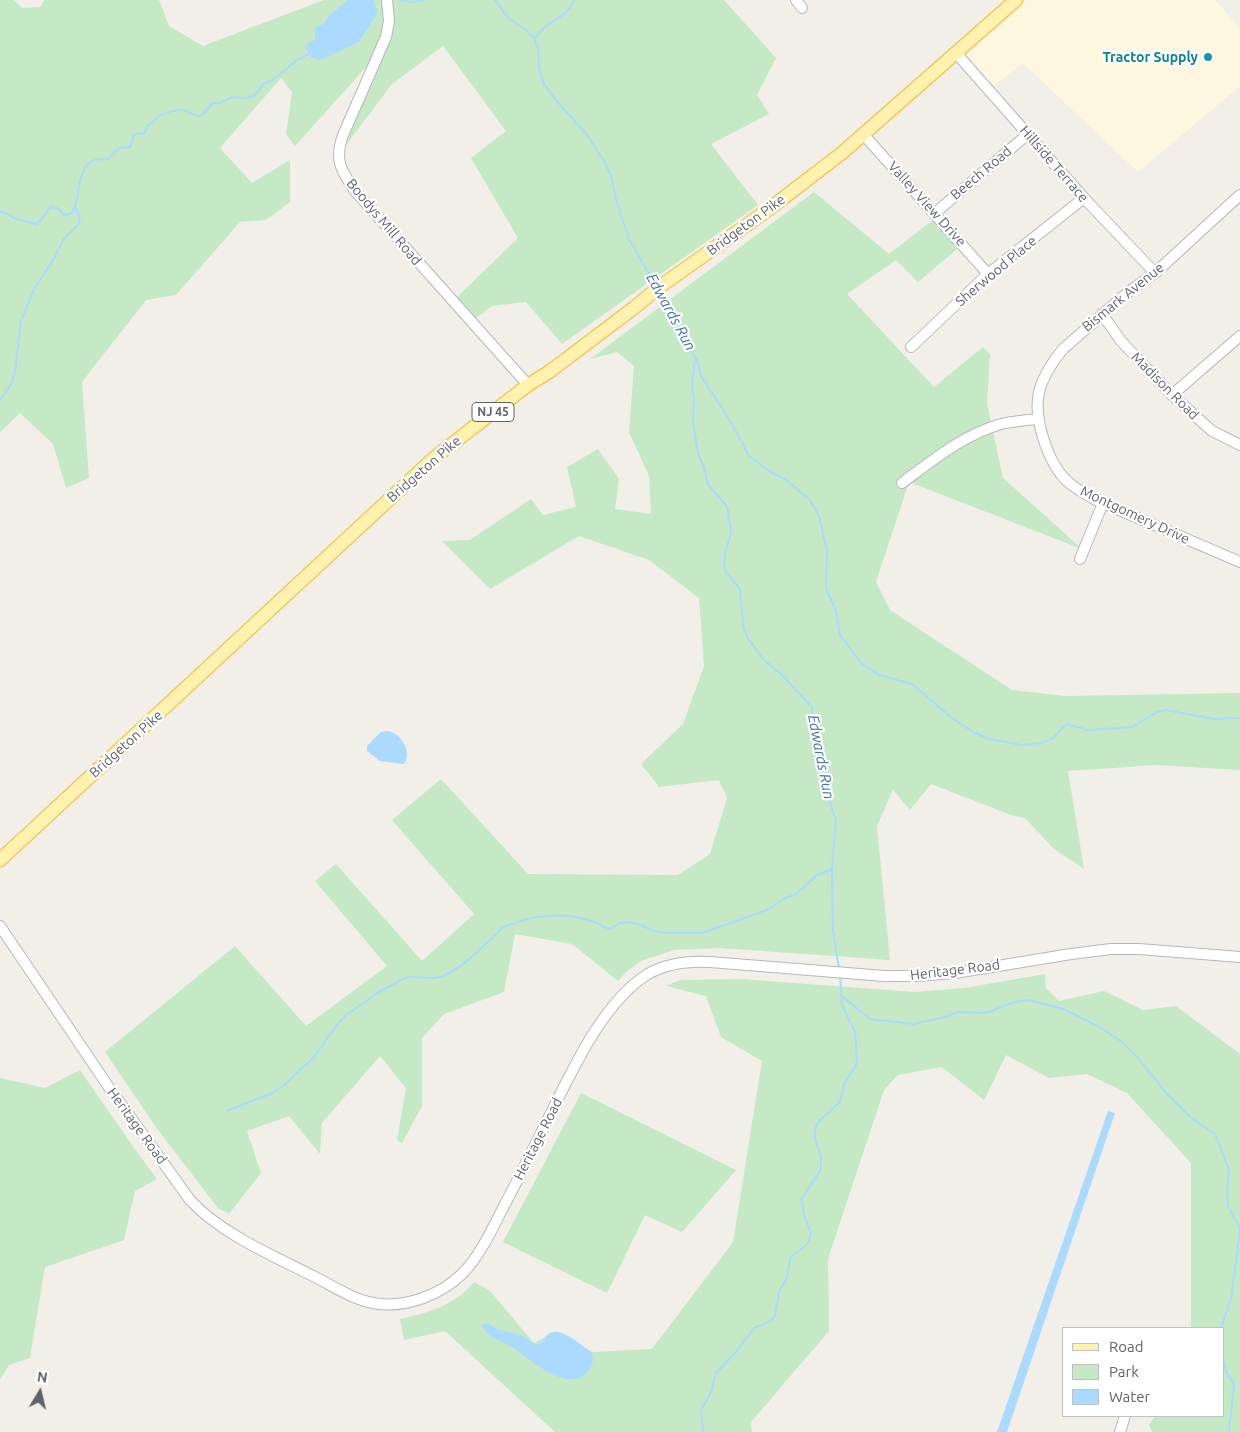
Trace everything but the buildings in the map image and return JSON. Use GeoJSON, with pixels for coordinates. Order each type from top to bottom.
{"type":"FeatureCollection","features":[{"type":"Feature","properties":{"kind":"main road","name":"Bridgeton Pike"},"geometry":{"type":"LineString","coordinates":[[0,860],[434,458],[528,385],[549,372],[658,288],[769,208],[864,135],[1016,0]]}},
{"type":"Feature","properties":{"kind":"street","name":"Boodys Mill Road"},"geometry":{"type":"LineString","coordinates":[[387,0],[389,21],[386,37],[343,135],[338,152],[341,169],[355,191],[528,385]]}},
{"type":"Feature","properties":{"kind":"street","name":"Hillside Terrace"},"geometry":{"type":"LineString","coordinates":[[956,53],[1084,198],[1155,273]]}},
{"type":"Feature","properties":{"kind":"street","name":"Beech Road"},"geometry":{"type":"LineString","coordinates":[[935,212],[1028,134]]}},
{"type":"Feature","properties":{"kind":"street","name":"Valley View Drive"},"geometry":{"type":"LineString","coordinates":[[864,135],[935,212],[988,274]]}},
{"type":"Feature","properties":{"kind":"street","name":"Bismark Avenue"},"geometry":{"type":"LineString","coordinates":[[1039,418],[1039,392],[1055,358],[1076,336],[1155,273],[1240,195]]}},
{"type":"Feature","properties":{"kind":"street","name":"Sherwood Place"},"geometry":{"type":"LineString","coordinates":[[910,347],[988,274],[1084,198]]}},
{"type":"Feature","properties":{"kind":"street","name":"Madison Road"},"geometry":{"type":"LineString","coordinates":[[1102,314],[1121,341],[1172,395],[1212,431],[1240,444]]}},
{"type":"Feature","properties":{"kind":"street"},"geometry":{"type":"LineString","coordinates":[[1172,395],[1240,336]]}},
{"type":"Feature","properties":{"kind":"street"},"geometry":{"type":"LineString","coordinates":[[902,483],[952,446],[966,438],[1000,425],[1039,418]]}},
{"type":"Feature","properties":{"kind":"street","name":"Montgomery Drive"},"geometry":{"type":"LineString","coordinates":[[1039,418],[1047,450],[1054,464],[1066,480],[1076,489],[1103,503],[1240,562]]}},
{"type":"Feature","properties":{"kind":"street"},"geometry":{"type":"LineString","coordinates":[[1080,560],[1103,503]]}},
{"type":"Feature","properties":{"kind":"street","name":"Heritage Road"},"geometry":{"type":"LineString","coordinates":[[0,926],[108,1086],[197,1208],[218,1225],[272,1255],[350,1295],[384,1304],[415,1300],[439,1291],[456,1280],[474,1260],[490,1233],[587,1044],[609,1012],[642,979],[655,971],[668,966],[697,962],[894,976],[932,976],[1111,949],[1139,949],[1240,957]]}},
{"type":"Feature","properties":{"kind":"street"},"geometry":{"type":"LineString","coordinates":[[1120,1432],[1125,1417]]}},
{"type":"Feature","properties":{"kind":"shaded area"},"geometry":{"type":"Polygon","coordinates":[[[1025,0],[1215,0],[1240,28],[1240,86],[1138,172],[1023,63],[993,86],[964,52],[1025,0]]]}},
{"type":"Feature","properties":{"kind":"green space"},"geometry":{"type":"Polygon","coordinates":[[[0,0],[14,0],[22,8],[41,7],[44,0],[159,0],[169,26],[203,46],[324,0],[724,0],[776,58],[757,95],[769,114],[711,144],[758,205],[562,344],[526,302],[492,306],[476,318],[457,297],[518,238],[471,158],[506,131],[443,46],[392,84],[346,145],[367,66],[295,146],[286,134],[292,92],[281,78],[220,148],[252,183],[290,160],[290,202],[266,220],[240,222],[176,295],[146,300],[82,382],[89,478],[66,488],[53,444],[20,413],[0,432],[0,0]]]}},
{"type":"Feature","properties":{"kind":"green space"},"geometry":{"type":"Polygon","coordinates":[[[814,192],[889,254],[937,217],[962,245],[918,282],[896,260],[847,294],[934,387],[983,347],[990,354],[987,404],[1003,478],[1082,549],[909,482],[876,582],[890,610],[1012,690],[1065,696],[1240,693],[1240,770],[1157,765],[1068,771],[1084,869],[1054,849],[1025,818],[1011,815],[931,784],[910,810],[893,790],[877,826],[890,960],[719,948],[674,950],[641,961],[627,971],[618,981],[572,944],[515,934],[504,992],[444,1014],[422,1038],[422,1106],[402,1143],[397,1140],[406,1088],[380,1056],[322,1123],[320,1154],[289,1116],[247,1131],[261,1173],[229,1214],[218,1208],[158,1130],[105,1052],[235,946],[306,1026],[387,966],[315,881],[336,864],[422,961],[474,914],[392,820],[441,779],[528,874],[678,875],[710,854],[727,798],[719,780],[659,787],[641,764],[683,724],[704,666],[699,598],[649,560],[579,536],[490,589],[442,541],[470,540],[531,499],[543,515],[576,507],[567,467],[598,449],[619,479],[615,509],[651,514],[649,476],[629,432],[634,366],[617,352],[590,359],[814,192]]]}},
{"type":"Feature","properties":{"kind":"green space"},"geometry":{"type":"Polygon","coordinates":[[[1045,974],[1046,988],[1059,1001],[1104,991],[1143,1010],[1176,1006],[1240,1054],[1240,1432],[1152,1432],[1149,1425],[1154,1417],[1225,1417],[1225,1327],[1191,1327],[1191,1163],[1127,1093],[1087,1074],[1049,1078],[1006,1055],[984,1100],[942,1067],[898,1075],[884,1090],[828,1259],[829,1331],[751,1422],[752,1432],[555,1432],[445,1331],[404,1340],[400,1319],[421,1314],[450,1302],[467,1290],[474,1282],[490,1291],[534,1343],[556,1331],[592,1352],[652,1349],[733,1242],[762,1061],[721,1037],[706,996],[666,986],[680,980],[740,979],[915,992],[965,988],[1045,974]]]}},
{"type":"Feature","properties":{"kind":"green space"},"geometry":{"type":"Polygon","coordinates":[[[80,1070],[157,1179],[135,1191],[124,1240],[45,1267],[30,1358],[9,1365],[0,1380],[0,1078],[45,1088],[80,1070]]]}},
{"type":"Feature","properties":{"kind":"green space"},"geometry":{"type":"Polygon","coordinates":[[[581,1093],[736,1170],[682,1232],[645,1215],[607,1293],[503,1242],[581,1093]]]}},
{"type":"Feature","properties":{"kind":"water"},"geometry":{"type":"Polygon","coordinates":[[[348,0],[374,0],[377,11],[376,16],[359,42],[320,60],[312,58],[305,47],[308,43],[315,40],[315,27],[324,24],[328,17],[348,0]]]}},
{"type":"Feature","properties":{"kind":"water"},"geometry":{"type":"Polygon","coordinates":[[[386,731],[396,734],[404,743],[407,754],[404,764],[380,761],[367,751],[367,746],[381,732],[386,731]]]}},
{"type":"Feature","properties":{"kind":"water"},"geometry":{"type":"Polygon","coordinates":[[[1108,1111],[1115,1113],[1007,1432],[997,1432],[1108,1111]]]}},
{"type":"Feature","properties":{"kind":"water"},"geometry":{"type":"Polygon","coordinates":[[[487,1323],[500,1330],[521,1335],[536,1345],[542,1343],[546,1336],[552,1332],[565,1334],[591,1352],[593,1359],[591,1366],[581,1377],[572,1379],[561,1378],[491,1336],[482,1325],[487,1323]]]}},
{"type":"Feature","properties":{"kind":"waterway"},"geometry":{"type":"LineString","coordinates":[[399,0],[410,2],[424,0]]}},
{"type":"Feature","properties":{"kind":"waterway","name":"Edwards Run"},"geometry":{"type":"LineString","coordinates":[[495,0],[508,18],[525,29],[534,38],[538,48],[539,68],[544,84],[587,135],[604,161],[611,175],[616,200],[629,239],[655,284]]}},
{"type":"Feature","properties":{"kind":"waterway"},"geometry":{"type":"LineString","coordinates":[[534,39],[545,27],[566,13],[574,0]]}},
{"type":"Feature","properties":{"kind":"waterway"},"geometry":{"type":"LineString","coordinates":[[0,212],[36,224],[51,207],[57,208],[64,215],[70,214],[74,209],[80,180],[86,166],[98,159],[108,159],[118,148],[130,147],[134,135],[144,134],[147,126],[157,117],[182,110],[201,116],[213,103],[220,103],[232,97],[244,98],[254,96],[264,84],[274,79],[297,60],[308,54]]}},
{"type":"Feature","properties":{"kind":"waterway"},"geometry":{"type":"LineString","coordinates":[[0,400],[11,384],[15,372],[21,320],[35,288],[55,257],[63,240],[78,225],[80,219],[76,208]]}},
{"type":"Feature","properties":{"kind":"waterway"},"geometry":{"type":"LineString","coordinates":[[661,293],[671,309],[679,333],[697,360],[701,376],[731,422],[749,456],[769,471],[786,480],[810,500],[819,516],[827,551],[827,592],[835,607],[840,635],[861,663],[879,675],[912,684],[952,718],[973,732],[989,739],[1022,745],[1041,743],[1052,739],[1066,724],[1088,730],[1132,727],[1157,712],[1166,710],[1214,719],[1240,718]]}},
{"type":"Feature","properties":{"kind":"waterway","name":"Edwards Run"},"geometry":{"type":"LineString","coordinates":[[695,359],[692,383],[694,401],[693,422],[698,454],[704,467],[708,485],[726,505],[728,511],[731,534],[725,553],[724,565],[726,572],[740,589],[743,624],[747,637],[764,660],[782,675],[812,707],[816,741],[827,770],[823,783],[836,820],[832,869],[833,930],[839,969]]}},
{"type":"Feature","properties":{"kind":"waterway"},"geometry":{"type":"LineString","coordinates":[[227,1111],[272,1093],[283,1086],[314,1057],[345,1016],[379,992],[405,978],[436,978],[448,974],[473,956],[502,928],[535,917],[558,915],[581,918],[610,929],[620,923],[629,922],[654,931],[702,933],[767,910],[787,897],[795,895],[817,875],[832,869]]}},
{"type":"Feature","properties":{"kind":"waterway","name":"Edwards Run"},"geometry":{"type":"LineString","coordinates":[[703,1432],[701,1410],[710,1394],[716,1373],[735,1353],[754,1328],[769,1322],[775,1316],[779,1291],[786,1280],[791,1257],[809,1241],[811,1232],[804,1215],[802,1198],[820,1171],[821,1166],[821,1157],[815,1139],[815,1129],[820,1120],[840,1102],[844,1084],[857,1061],[855,1032],[842,1005],[840,976]]}},
{"type":"Feature","properties":{"kind":"waterway"},"geometry":{"type":"LineString","coordinates":[[843,997],[870,1019],[914,1024],[945,1017],[957,1012],[986,1013],[1014,1002],[1028,1000],[1064,1009],[1101,1028],[1122,1042],[1138,1058],[1166,1093],[1190,1117],[1215,1134],[1229,1170],[1228,1207],[1239,1226],[1240,1232],[1231,1299],[1221,1327]]}},
{"type":"Feature","properties":{"kind":"waterway"},"geometry":{"type":"LineString","coordinates":[[1225,1366],[1226,1372],[1234,1384],[1229,1432]]}},
{"type":"Feature","properties":{"kind":"place","name":"Tractor Supply"},"geometry":{"type":"Point","coordinates":[1208,57]}}]}
